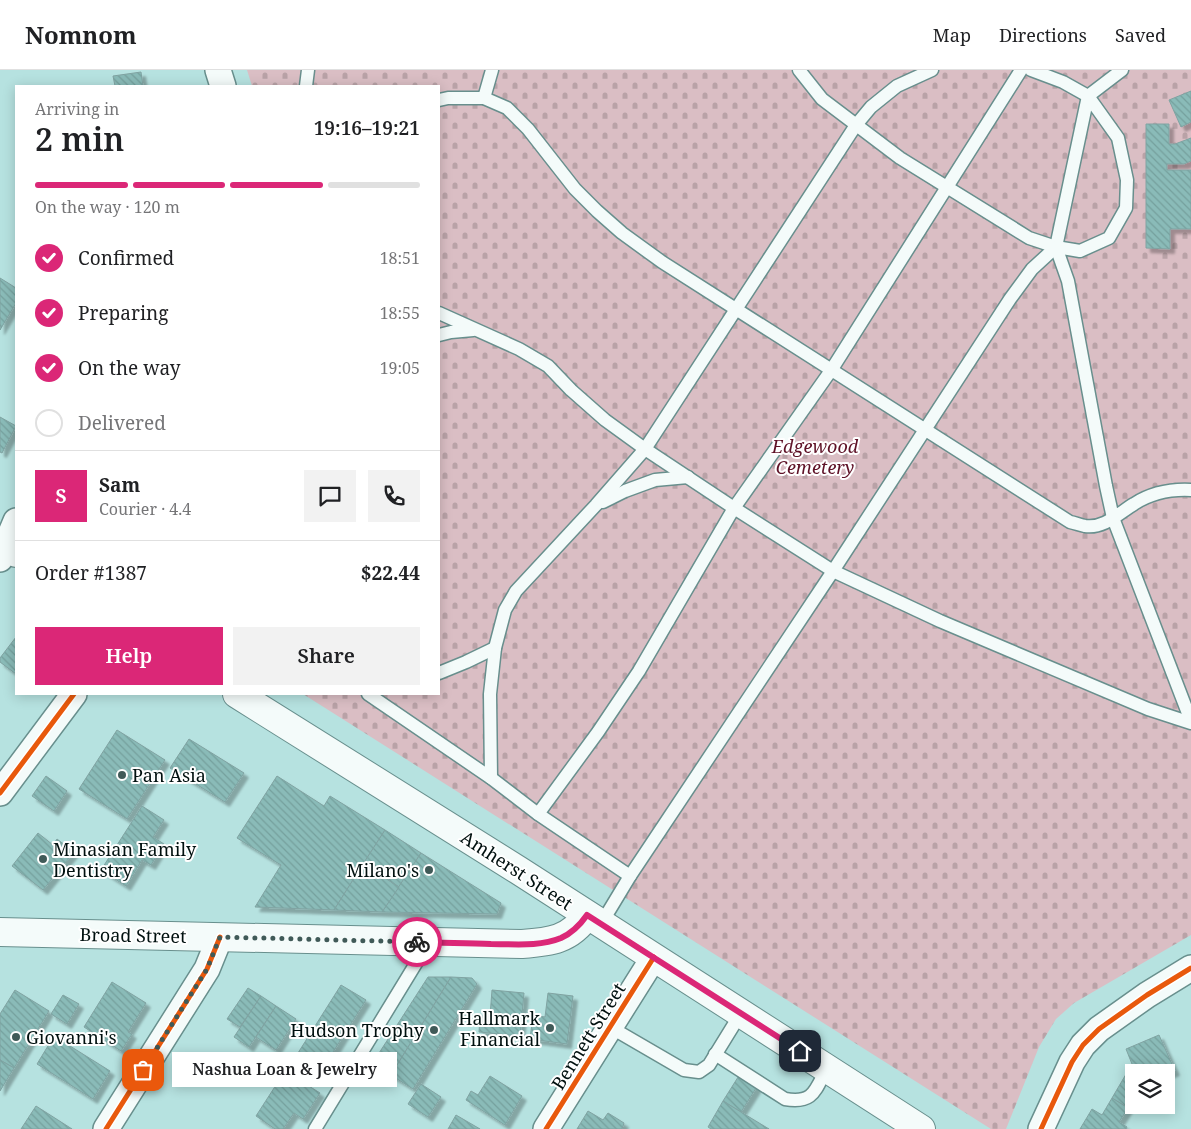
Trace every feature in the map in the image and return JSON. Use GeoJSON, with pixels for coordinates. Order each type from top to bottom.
{"type":"FeatureCollection","features":[{"type":"Feature","properties":{"kind":"main road","name":"Amherst Street"},"geometry":{"type":"LineString","coordinates":[[239,695],[518,870],[921,1129]]}},
{"type":"Feature","properties":{"kind":"main road","name":"Broad Street"},"geometry":{"type":"LineString","coordinates":[[0,932],[522,944],[552,941],[573,931],[581,924],[594,919]]}},
{"type":"Feature","properties":{"kind":"street"},"geometry":{"type":"LineString","coordinates":[[218,70],[222,85]]}},
{"type":"Feature","properties":{"kind":"street"},"geometry":{"type":"LineString","coordinates":[[5,551],[15,524]]}},
{"type":"Feature","properties":{"kind":"street"},"geometry":{"type":"LineString","coordinates":[[0,793],[73,695]]}},
{"type":"Feature","properties":{"kind":"street"},"geometry":{"type":"LineString","coordinates":[[106,1129],[207,969],[220,937]]}},
{"type":"Feature","properties":{"kind":"street","name":"Bennett Street"},"geometry":{"type":"LineString","coordinates":[[546,1129],[654,957]]}},
{"type":"Feature","properties":{"kind":"street"},"geometry":{"type":"LineString","coordinates":[[1041,1129],[1072,1062],[1083,1045],[1100,1029],[1147,994],[1191,968]]}},
{"type":"Feature","properties":{"kind":"lane"},"geometry":{"type":"LineString","coordinates":[[306,85],[308,70]]}},
{"type":"Feature","properties":{"kind":"lane"},"geometry":{"type":"LineString","coordinates":[[484,98],[492,70]]}},
{"type":"Feature","properties":{"kind":"lane"},"geometry":{"type":"LineString","coordinates":[[799,70],[822,99],[900,158],[1029,238],[1056,247],[1080,251],[1109,238],[1126,208],[1127,180],[1118,138],[1088,96],[1063,82],[1031,70]]}},
{"type":"Feature","properties":{"kind":"lane"},"geometry":{"type":"LineString","coordinates":[[491,778],[490,694],[495,648],[505,610],[516,591],[596,506],[645,449],[735,308],[856,125],[871,107],[897,86],[932,70]]}},
{"type":"Feature","properties":{"kind":"lane"},"geometry":{"type":"LineString","coordinates":[[538,814],[598,732],[639,670],[734,508],[832,370],[1021,70]]}},
{"type":"Feature","properties":{"kind":"lane"},"geometry":{"type":"LineString","coordinates":[[1122,70],[1088,96],[1056,247],[1068,281],[1106,486],[1114,518],[1191,722]]}},
{"type":"Feature","properties":{"kind":"lane"},"geometry":{"type":"LineString","coordinates":[[440,100],[484,98],[507,108],[528,128],[575,189],[622,234],[662,262],[1070,522],[1086,526],[1100,525],[1136,503],[1156,494],[1176,489],[1191,490]]}},
{"type":"Feature","properties":{"kind":"lane"},"geometry":{"type":"LineString","coordinates":[[594,919],[630,876],[833,571],[1010,299],[1032,269],[1056,247]]}},
{"type":"Feature","properties":{"kind":"lane"},"geometry":{"type":"LineString","coordinates":[[440,313],[519,349],[548,366],[605,420],[645,449],[833,571],[940,621],[1112,694],[1148,709],[1191,722]]}},
{"type":"Feature","properties":{"kind":"lane"},"geometry":{"type":"LineString","coordinates":[[440,334],[477,330]]}},
{"type":"Feature","properties":{"kind":"lane"},"geometry":{"type":"LineString","coordinates":[[596,506],[625,491],[655,480],[688,477]]}},
{"type":"Feature","properties":{"kind":"lane"},"geometry":{"type":"LineString","coordinates":[[440,673],[495,648]]}},
{"type":"Feature","properties":{"kind":"lane"},"geometry":{"type":"LineString","coordinates":[[369,695],[491,778],[538,814],[630,876]]}},
{"type":"Feature","properties":{"kind":"lane"},"geometry":{"type":"LineString","coordinates":[[316,1129],[429,942]]}},
{"type":"Feature","properties":{"kind":"lane"},"geometry":{"type":"LineString","coordinates":[[610,1027],[684,1070],[699,1072],[709,1065],[741,1013]]}},
{"type":"Feature","properties":{"kind":"lane"},"geometry":{"type":"LineString","coordinates":[[715,1054],[785,1099],[794,1101],[805,1100],[813,1094],[827,1068]]}},
{"type":"Feature","properties":{"kind":"green space","name":"Edgewood Cemetery"},"geometry":{"type":"Polygon","coordinates":[[[247,70],[1191,70],[1191,935],[1074,1003],[1056,1019],[1039,1047],[1006,1129],[991,1129],[305,695],[440,695],[440,85],[252,85],[247,70]]]}},
{"type":"Feature","properties":{"kind":"building"},"geometry":{"type":"Polygon","coordinates":[[[141,72],[143,85],[115,85],[113,76],[141,72]]]}},
{"type":"Feature","properties":{"kind":"building"},"geometry":{"type":"Polygon","coordinates":[[[1191,91],[1191,122],[1181,127],[1169,100],[1191,91]]]}},
{"type":"Feature","properties":{"kind":"building"},"geometry":{"type":"Polygon","coordinates":[[[1146,124],[1169,124],[1169,144],[1175,144],[1191,138],[1191,161],[1184,164],[1167,164],[1167,170],[1191,170],[1191,229],[1170,229],[1170,249],[1146,248],[1146,124]]]}},
{"type":"Feature","properties":{"kind":"building"},"geometry":{"type":"Polygon","coordinates":[[[0,278],[15,287],[15,305],[0,330],[0,278]]]}},
{"type":"Feature","properties":{"kind":"building"},"geometry":{"type":"Polygon","coordinates":[[[0,417],[15,425],[15,428],[2,453],[0,452],[0,417]]]}},
{"type":"Feature","properties":{"kind":"building"},"geometry":{"type":"Polygon","coordinates":[[[15,638],[15,673],[0,662],[0,658],[15,638]]]}},
{"type":"Feature","properties":{"kind":"building","name":"Pan Asia"},"geometry":{"type":"Polygon","coordinates":[[[117,730],[165,760],[127,819],[79,789],[117,730]]]}},
{"type":"Feature","properties":{"kind":"building"},"geometry":{"type":"Polygon","coordinates":[[[189,739],[244,773],[225,802],[170,768],[189,739]]]}},
{"type":"Feature","properties":{"kind":"building"},"geometry":{"type":"Polygon","coordinates":[[[46,776],[67,791],[54,811],[32,796],[46,776]]]}},
{"type":"Feature","properties":{"kind":"building"},"geometry":{"type":"Polygon","coordinates":[[[277,776],[324,806],[330,796],[385,830],[334,910],[255,907],[281,865],[237,838],[277,776]]]}},
{"type":"Feature","properties":{"kind":"building"},"geometry":{"type":"Polygon","coordinates":[[[142,806],[164,820],[153,837],[164,844],[151,865],[142,860],[126,886],[101,870],[142,806]]]}},
{"type":"Feature","properties":{"kind":"building"},"geometry":{"type":"Polygon","coordinates":[[[385,830],[421,853],[399,887],[363,864],[385,830]]]}},
{"type":"Feature","properties":{"kind":"building","name":"Minasian Family Dentistry"},"geometry":{"type":"Polygon","coordinates":[[[38,833],[53,845],[57,839],[74,852],[43,890],[12,866],[38,833]]]}},
{"type":"Feature","properties":{"kind":"building","name":"Milano's"},"geometry":{"type":"Polygon","coordinates":[[[421,853],[501,903],[497,914],[382,912],[421,853]]]}},
{"type":"Feature","properties":{"kind":"building"},"geometry":{"type":"Polygon","coordinates":[[[363,864],[399,887],[382,912],[334,910],[363,864]]]}},
{"type":"Feature","properties":{"kind":"building"},"geometry":{"type":"Polygon","coordinates":[[[428,977],[451,977],[391,1075],[372,1064],[428,977]]]}},
{"type":"Feature","properties":{"kind":"building","name":"Hudson Trophy"},"geometry":{"type":"Polygon","coordinates":[[[451,977],[472,978],[477,984],[413,1089],[391,1075],[451,977]]]}},
{"type":"Feature","properties":{"kind":"building"},"geometry":{"type":"Polygon","coordinates":[[[112,982],[146,1003],[128,1032],[132,1034],[121,1051],[84,1027],[112,982]]]}},
{"type":"Feature","properties":{"kind":"building"},"geometry":{"type":"Polygon","coordinates":[[[341,985],[366,1000],[316,1079],[291,1064],[341,985]]]}},
{"type":"Feature","properties":{"kind":"building"},"geometry":{"type":"Polygon","coordinates":[[[248,988],[261,996],[240,1027],[227,1019],[248,988]]]}},
{"type":"Feature","properties":{"kind":"building","name":"Giovanni's"},"geometry":{"type":"Polygon","coordinates":[[[15,990],[49,1011],[14,1068],[0,1060],[0,1014],[15,990]]]}},
{"type":"Feature","properties":{"kind":"building"},"geometry":{"type":"Polygon","coordinates":[[[492,990],[524,993],[520,1036],[479,1032],[480,1016],[490,1016],[492,990]]]}},
{"type":"Feature","properties":{"kind":"building","name":"Hallmark Financial"},"geometry":{"type":"Polygon","coordinates":[[[548,993],[573,996],[567,1044],[530,1039],[533,1015],[545,1017],[548,993]]]}},
{"type":"Feature","properties":{"kind":"building"},"geometry":{"type":"Polygon","coordinates":[[[63,995],[79,1004],[67,1024],[51,1014],[63,995]]]}},
{"type":"Feature","properties":{"kind":"building"},"geometry":{"type":"Polygon","coordinates":[[[261,996],[276,1006],[249,1047],[234,1037],[261,996]]]}},
{"type":"Feature","properties":{"kind":"building"},"geometry":{"type":"Polygon","coordinates":[[[276,1006],[296,1019],[276,1050],[256,1037],[276,1006]]]}},
{"type":"Feature","properties":{"kind":"building"},"geometry":{"type":"Polygon","coordinates":[[[1159,1035],[1172,1064],[1132,1064],[1126,1049],[1159,1035]]]}},
{"type":"Feature","properties":{"kind":"building"},"geometry":{"type":"Polygon","coordinates":[[[54,1036],[110,1071],[93,1099],[37,1064],[54,1036]]]}},
{"type":"Feature","properties":{"kind":"building"},"geometry":{"type":"Polygon","coordinates":[[[0,1060],[14,1068],[0,1091],[0,1060]]]}},
{"type":"Feature","properties":{"kind":"building"},"geometry":{"type":"Polygon","coordinates":[[[285,1071],[320,1093],[303,1119],[294,1113],[283,1129],[275,1129],[256,1116],[285,1071]]]}},
{"type":"Feature","properties":{"kind":"building"},"geometry":{"type":"Polygon","coordinates":[[[740,1074],[758,1085],[741,1112],[723,1101],[740,1074]]]}},
{"type":"Feature","properties":{"kind":"building"},"geometry":{"type":"Polygon","coordinates":[[[490,1076],[522,1096],[505,1125],[466,1100],[471,1091],[478,1095],[490,1076]]]}},
{"type":"Feature","properties":{"kind":"building"},"geometry":{"type":"Polygon","coordinates":[[[1125,1076],[1125,1106],[1112,1098],[1125,1076]]]}},
{"type":"Feature","properties":{"kind":"building"},"geometry":{"type":"Polygon","coordinates":[[[421,1084],[441,1097],[428,1117],[408,1104],[421,1084]]]}},
{"type":"Feature","properties":{"kind":"building"},"geometry":{"type":"Polygon","coordinates":[[[1112,1098],[1125,1106],[1125,1113],[1119,1122],[1127,1127],[1126,1129],[1080,1129],[1092,1109],[1102,1115],[1112,1098]]]}},
{"type":"Feature","properties":{"kind":"building"},"geometry":{"type":"Polygon","coordinates":[[[723,1101],[769,1129],[711,1129],[708,1127],[723,1101]]]}},
{"type":"Feature","properties":{"kind":"building"},"geometry":{"type":"Polygon","coordinates":[[[36,1106],[72,1129],[21,1129],[36,1106]]]}},
{"type":"Feature","properties":{"kind":"building"},"geometry":{"type":"Polygon","coordinates":[[[588,1111],[603,1120],[608,1113],[624,1123],[622,1129],[577,1129],[588,1111]]]}},
{"type":"Feature","properties":{"kind":"building"},"geometry":{"type":"Polygon","coordinates":[[[456,1115],[480,1129],[448,1129],[456,1115]]]}},
{"type":"Feature","properties":{"kind":"cycle path"},"geometry":{"type":"LineString","coordinates":[[0,793],[73,695]]}},
{"type":"Feature","properties":{"kind":"cycle path"},"geometry":{"type":"LineString","coordinates":[[106,1129],[207,969],[220,937]]}},
{"type":"Feature","properties":{"kind":"cycle path"},"geometry":{"type":"LineString","coordinates":[[546,1129],[654,957]]}},
{"type":"Feature","properties":{"kind":"cycle path"},"geometry":{"type":"LineString","coordinates":[[1041,1129],[1072,1062],[1083,1045],[1099,1029],[1147,995],[1191,968]]}},
{"type":"Feature","properties":{"kind":"way so far"},"geometry":{"type":"LineString","coordinates":[[143,1070],[207,969],[220,937],[417,942]]}},
{"type":"Feature","properties":{"kind":"place","name":"Pan Asia"},"geometry":{"type":"Point","coordinates":[122,775]}},
{"type":"Feature","properties":{"kind":"place","name":"Minasian Family Dentistry"},"geometry":{"type":"Point","coordinates":[43,859]}},
{"type":"Feature","properties":{"kind":"place","name":"Milano's"},"geometry":{"type":"Point","coordinates":[429,870]}},
{"type":"Feature","properties":{"kind":"place","name":"Hallmark Financial"},"geometry":{"type":"Point","coordinates":[550,1028]}},
{"type":"Feature","properties":{"kind":"place","name":"Hudson Trophy"},"geometry":{"type":"Point","coordinates":[434,1030]}},
{"type":"Feature","properties":{"kind":"place","name":"Giovanni's"},"geometry":{"type":"Point","coordinates":[16,1037]}},
{"type":"Feature","properties":{"kind":"place","name":"Nashua Loan & Jewelry"},"geometry":{"type":"Point","coordinates":[143,1070]}},
{"type":"Feature","properties":{"kind":"route"},"geometry":{"type":"LineString","coordinates":[[417,942],[541,943],[552,941],[573,931],[587,915],[800,1051]]}}]}
